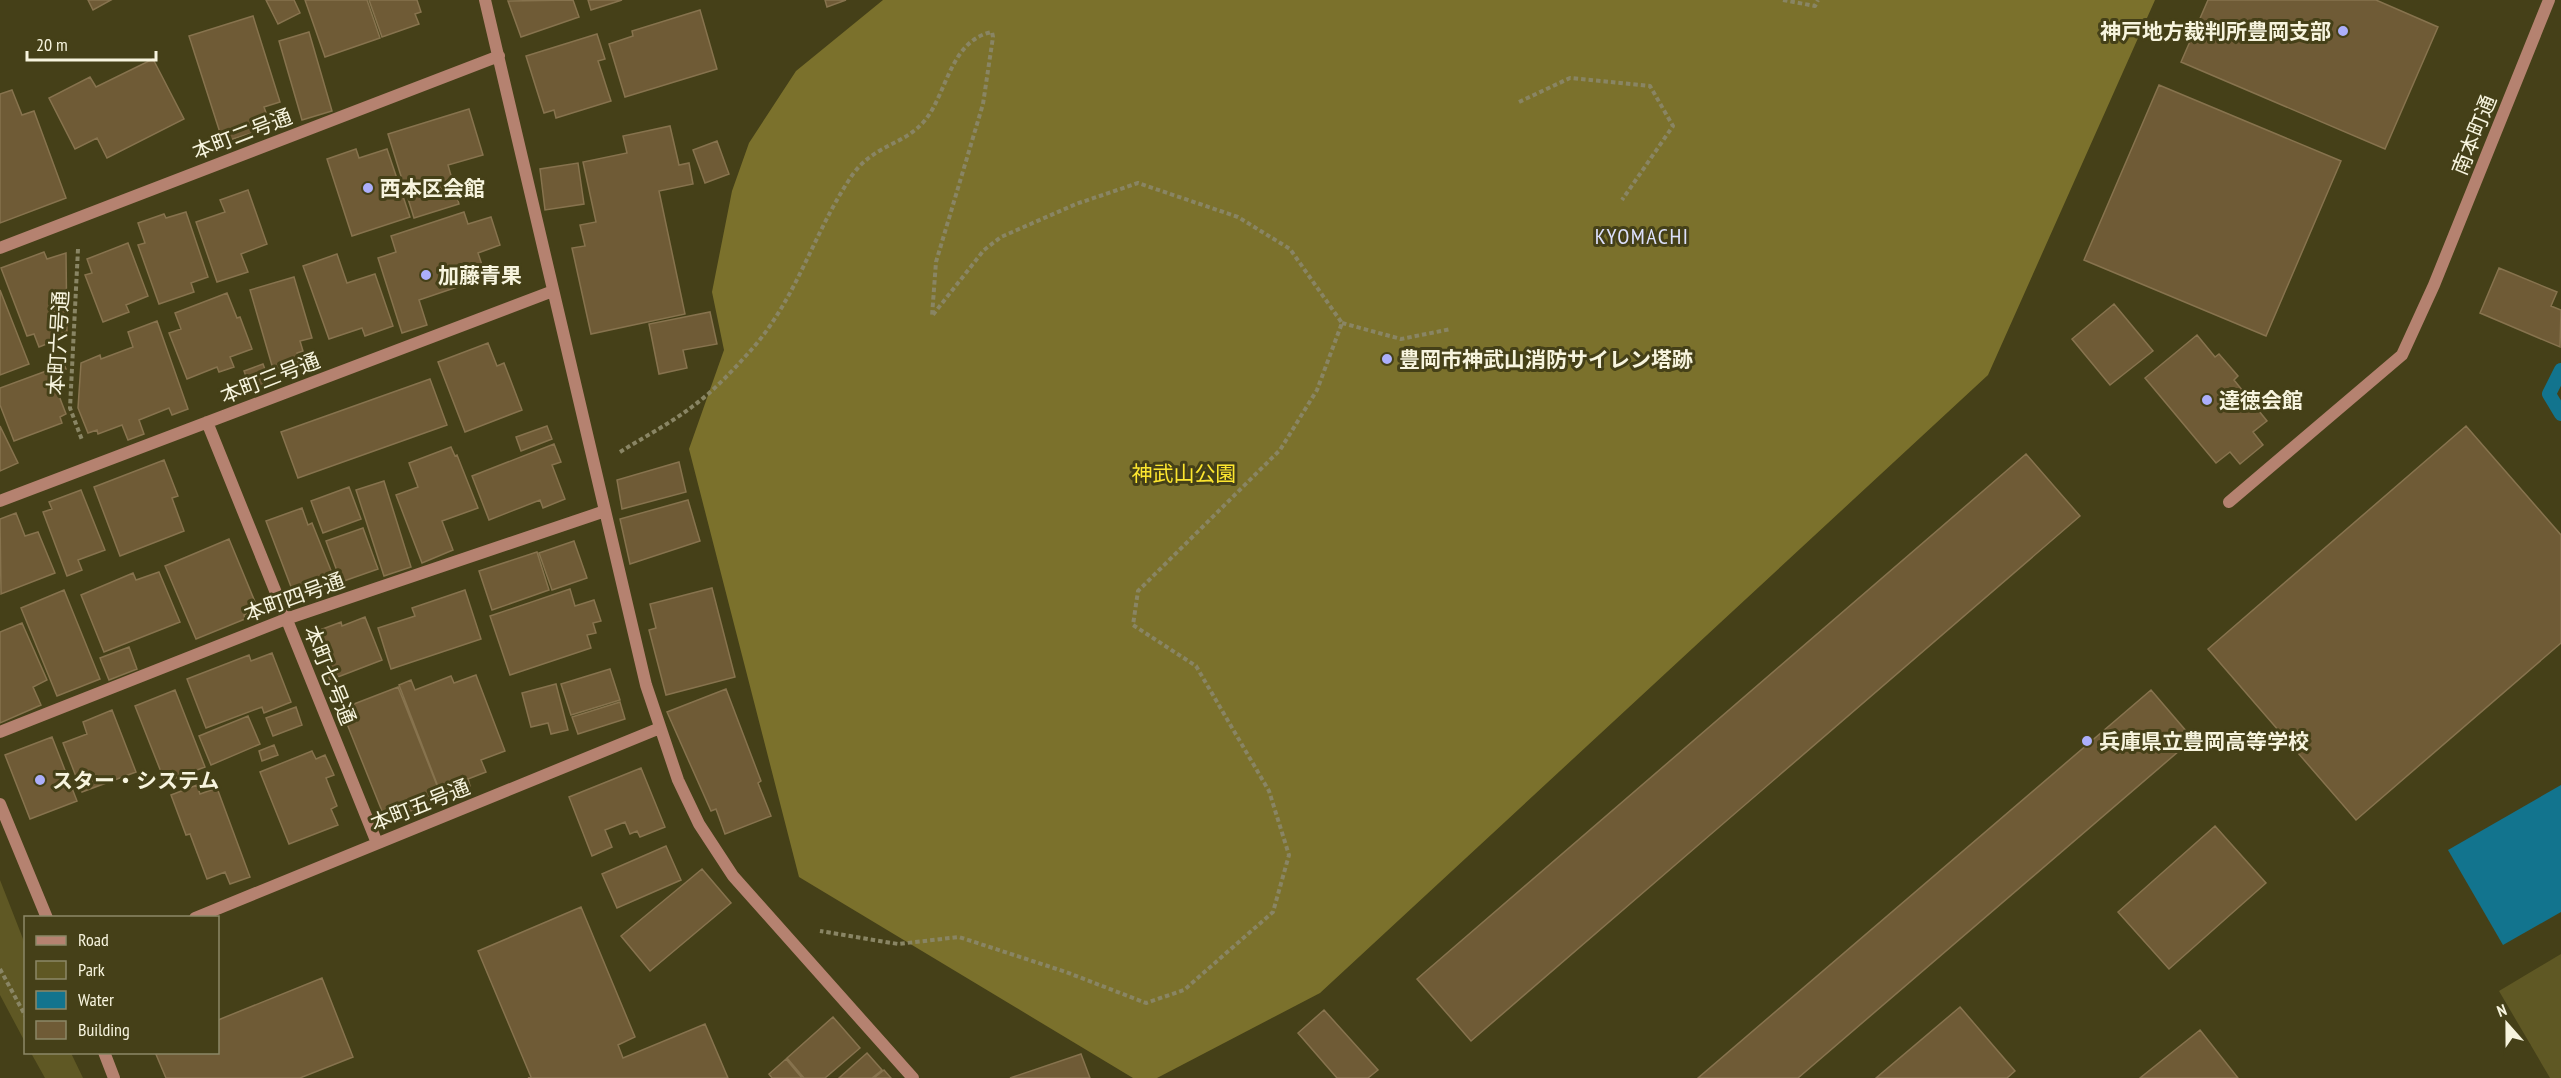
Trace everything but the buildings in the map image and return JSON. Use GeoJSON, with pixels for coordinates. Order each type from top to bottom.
{"type":"FeatureCollection","features":[{"type":"Feature","properties":{"kind":"street"},"geometry":{"type":"LineString","coordinates":[[485,0],[646,685],[678,780],[699,824],[733,876],[777,929],[913,1078]]}},
{"type":"Feature","properties":{"kind":"street","name":"南本町通"},"geometry":{"type":"LineString","coordinates":[[2229,502],[2402,355],[2434,285],[2549,0]]}},
{"type":"Feature","properties":{"kind":"street","name":"本町二号通"},"geometry":{"type":"LineString","coordinates":[[0,248],[499,56]]}},
{"type":"Feature","properties":{"kind":"street","name":"本町三号通"},"geometry":{"type":"LineString","coordinates":[[0,501],[553,291]]}},
{"type":"Feature","properties":{"kind":"street","name":"本町七号通"},"geometry":{"type":"LineString","coordinates":[[207,422],[377,843]]}},
{"type":"Feature","properties":{"kind":"street","name":"本町四号通"},"geometry":{"type":"LineString","coordinates":[[0,732],[286,619],[605,511]]}},
{"type":"Feature","properties":{"kind":"street","name":"本町五号通"},"geometry":{"type":"LineString","coordinates":[[200,916],[660,728]]}},
{"type":"Feature","properties":{"kind":"street"},"geometry":{"type":"LineString","coordinates":[[0,804],[46,916]]}},
{"type":"Feature","properties":{"kind":"street"},"geometry":{"type":"LineString","coordinates":[[104,1054],[114,1078]]}},
{"type":"Feature","properties":{"kind":"path"},"geometry":{"type":"LineString","coordinates":[[1783,0],[1815,6],[1818,0]]}},
{"type":"Feature","properties":{"kind":"path"},"geometry":{"type":"LineString","coordinates":[[617,454],[694,406],[753,347],[798,282],[833,207],[863,160],[875,151],[915,131],[927,117],[956,60],[979,35],[992,32],[983,104],[936,262],[932,316],[984,250],[1001,237],[1076,204],[1138,183],[1238,217],[1290,249],[1342,323],[1401,339],[1450,329]]}},
{"type":"Feature","properties":{"kind":"path"},"geometry":{"type":"LineString","coordinates":[[1519,102],[1569,78],[1650,86],[1673,126],[1622,200]]}},
{"type":"Feature","properties":{"kind":"path","name":"本町六号通"},"geometry":{"type":"LineString","coordinates":[[80,218],[70,408],[92,466]]}},
{"type":"Feature","properties":{"kind":"path"},"geometry":{"type":"LineString","coordinates":[[777,929],[834,931],[898,944],[959,938],[1066,972],[1146,1003],[1184,990],[1273,912],[1289,855],[1269,791],[1196,666],[1133,625],[1138,591],[1280,450],[1317,390],[1342,323]]}},
{"type":"Feature","properties":{"kind":"path"},"geometry":{"type":"LineString","coordinates":[[0,969],[24,1013]]}},
{"type":"Feature","properties":{"kind":"green space","name":"神武山公園"},"geometry":{"type":"Polygon","coordinates":[[[883,0],[2155,0],[1988,375],[1320,993],[1157,1078],[1133,1078],[799,877],[689,449],[724,350],[712,292],[732,191],[749,143],[796,71],[883,0]]]}},
{"type":"Feature","properties":{"kind":"green space"},"geometry":{"type":"Polygon","coordinates":[[[0,880],[24,941],[24,1040],[0,995],[0,880]]]}},
{"type":"Feature","properties":{"kind":"green space"},"geometry":{"type":"Polygon","coordinates":[[[2561,954],[2561,1078],[2550,1078],[2499,991],[2561,954]]]}},
{"type":"Feature","properties":{"kind":"green space"},"geometry":{"type":"Polygon","coordinates":[[[32,1054],[71,1054],[83,1078],[45,1078],[32,1054]]]}},
{"type":"Feature","properties":{"kind":"water"},"geometry":{"type":"Polygon","coordinates":[[[2561,785],[2561,912],[2503,945],[2448,850],[2561,785]]]}},
{"type":"Feature","properties":{"kind":"waterway"},"geometry":{"type":"LineString","coordinates":[[2561,370],[2549,394],[2561,414]]}},
{"type":"Feature","properties":{"kind":"place","name":"神戸地方裁判所豊岡支部"},"geometry":{"type":"Point","coordinates":[2343,31]}},
{"type":"Feature","properties":{"kind":"place","name":"西本区会館"},"geometry":{"type":"Point","coordinates":[368,188]}},
{"type":"Feature","properties":{"kind":"place","name":"加藤青果"},"geometry":{"type":"Point","coordinates":[426,275]}},
{"type":"Feature","properties":{"kind":"place","name":"豊岡市神武山消防サイレン塔跡"},"geometry":{"type":"Point","coordinates":[1387,359]}},
{"type":"Feature","properties":{"kind":"place","name":"達徳会館"},"geometry":{"type":"Point","coordinates":[2207,400]}},
{"type":"Feature","properties":{"kind":"place","name":"兵庫県立豊岡高等学校"},"geometry":{"type":"Point","coordinates":[2087,741]}},
{"type":"Feature","properties":{"kind":"place","name":"スター・システム"},"geometry":{"type":"Point","coordinates":[40,780]}},
{"type":"Feature","properties":{"kind":"district","name":"KYOMACHI"},"geometry":{"type":"Point","coordinates":[1642,236]}}]}
